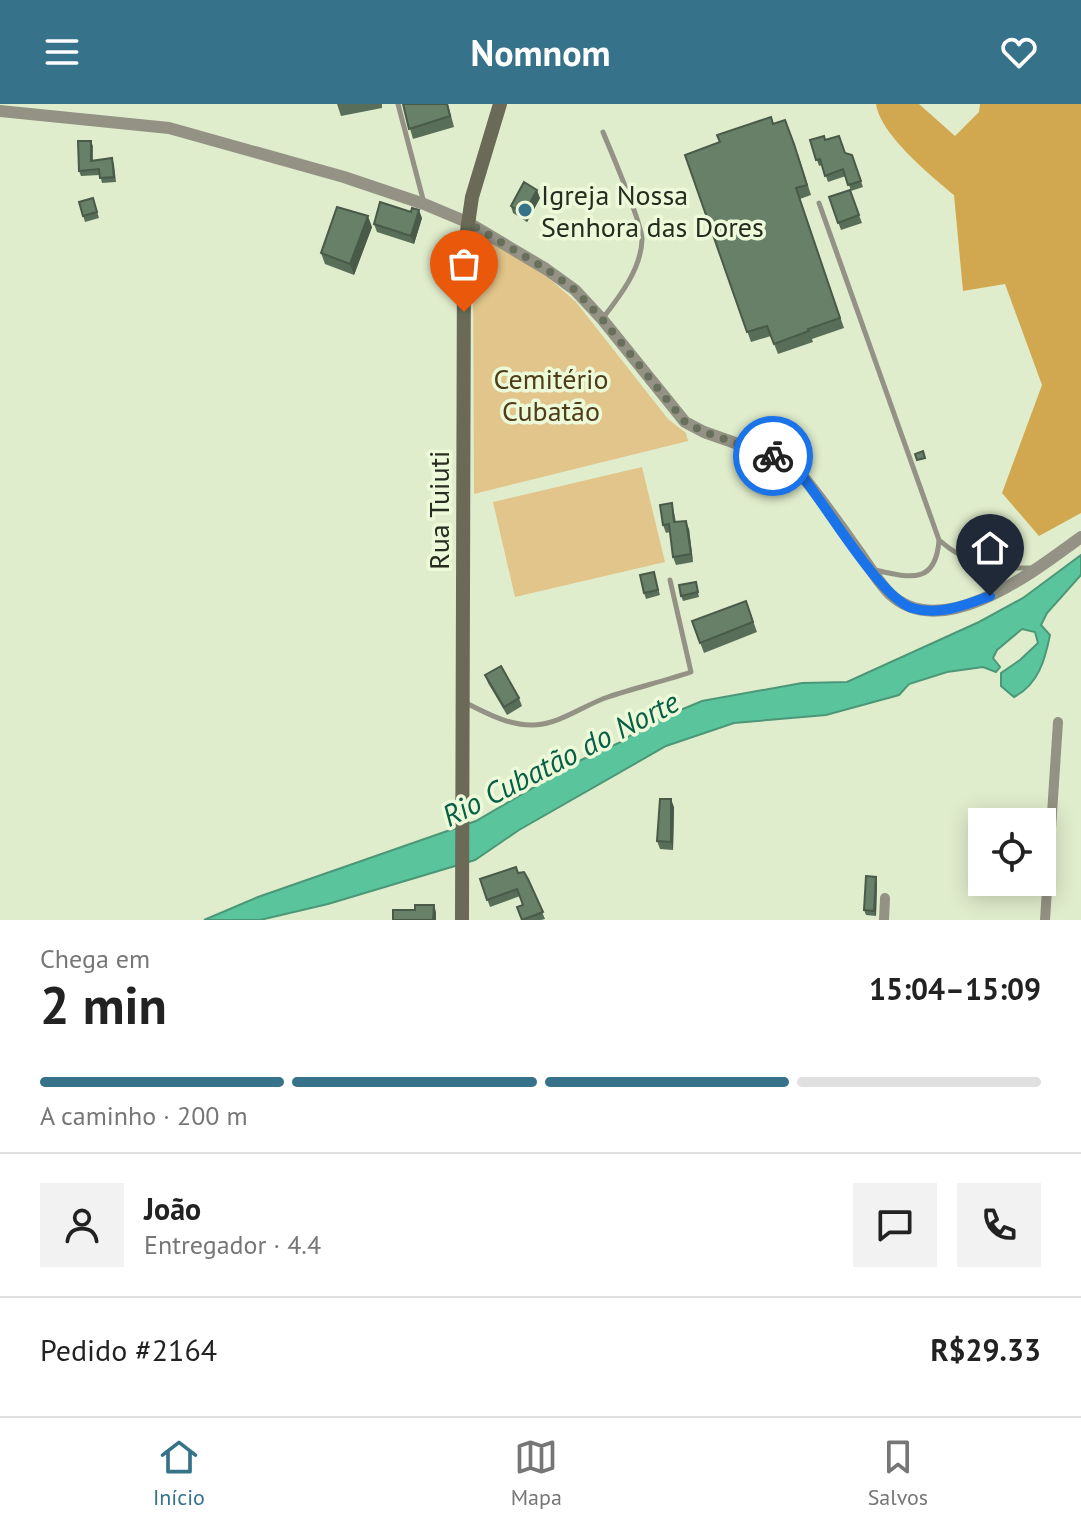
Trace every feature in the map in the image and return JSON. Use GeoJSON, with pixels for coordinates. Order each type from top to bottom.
{"type":"FeatureCollection","features":[{"type":"Feature","properties":{"kind":"main road","name":"Rua Tuiuti"},"geometry":{"type":"LineString","coordinates":[[462,920],[464,267],[467,222],[500,104]]}},
{"type":"Feature","properties":{"kind":"street"},"geometry":{"type":"LineString","coordinates":[[2,109],[169,128],[196,134],[344,177],[467,222],[562,280],[587,301],[685,422],[704,432],[778,458],[799,472],[890,594],[912,607],[943,610],[990,596],[1038,568],[1081,537]]}},
{"type":"Feature","properties":{"kind":"street"},"geometry":{"type":"LineString","coordinates":[[1045,920],[1058,722]]}},
{"type":"Feature","properties":{"kind":"street"},"geometry":{"type":"LineString","coordinates":[[884,920],[885,898]]}},
{"type":"Feature","properties":{"kind":"lane"},"geometry":{"type":"LineString","coordinates":[[398,104],[424,204]]}},
{"type":"Feature","properties":{"kind":"lane"},"geometry":{"type":"LineString","coordinates":[[602,319],[618,299],[637,265],[643,237],[603,132]]}},
{"type":"Feature","properties":{"kind":"lane"},"geometry":{"type":"LineString","coordinates":[[819,203],[939,540],[938,556],[930,570],[918,577],[870,569]]}},
{"type":"Feature","properties":{"kind":"lane"},"geometry":{"type":"LineString","coordinates":[[939,540],[961,557],[986,567],[1038,568]]}},
{"type":"Feature","properties":{"kind":"lane"},"geometry":{"type":"LineString","coordinates":[[463,702],[496,718],[536,725],[554,721],[606,698],[691,672],[670,580]]}},
{"type":"Feature","properties":{"kind":"green space","name":"Cemitério Cubatão"},"geometry":{"type":"Polygon","coordinates":[[[486,236],[543,273],[576,302],[668,419],[686,433],[688,441],[474,494],[473,243],[486,236]]]}},
{"type":"Feature","properties":{"kind":"green space"},"geometry":{"type":"Polygon","coordinates":[[[642,467],[665,562],[515,597],[493,502],[642,467]]]}},
{"type":"Feature","properties":{"kind":"shaded area"},"geometry":{"type":"Polygon","coordinates":[[[876,104],[919,104],[955,136],[979,112],[980,104],[1081,104],[1081,513],[1039,536],[1002,493],[1042,385],[1005,284],[963,291],[954,195],[896,141],[876,104]]]}},
{"type":"Feature","properties":{"kind":"shaded area"},"geometry":{"type":"Polygon","coordinates":[[[1081,555],[1081,575],[1047,613],[1041,625],[1050,635],[1039,671],[1029,686],[1014,697],[1001,686],[1001,673],[1038,643],[1035,632],[1022,629],[997,650],[993,658],[1000,667],[996,672],[983,667],[947,672],[909,684],[899,695],[826,715],[734,723],[666,746],[519,830],[475,860],[328,904],[260,920],[204,920],[258,897],[476,821],[579,761],[621,742],[647,724],[702,701],[802,683],[847,682],[979,622],[1023,598],[1081,555]]]}},
{"type":"Feature","properties":{"kind":"building"},"geometry":{"type":"Polygon","coordinates":[[[403,104],[447,104],[450,116],[409,129],[403,104]]]}},
{"type":"Feature","properties":{"kind":"building"},"geometry":{"type":"Polygon","coordinates":[[[771,117],[773,124],[785,120],[794,144],[807,185],[796,188],[840,318],[774,344],[767,326],[747,332],[685,155],[720,142],[717,135],[771,117]]]}},
{"type":"Feature","properties":{"kind":"building"},"geometry":{"type":"Polygon","coordinates":[[[824,136],[825,140],[839,136],[845,153],[852,155],[861,181],[848,185],[843,169],[825,176],[810,140],[824,136]]]}},
{"type":"Feature","properties":{"kind":"building"},"geometry":{"type":"Polygon","coordinates":[[[78,141],[91,141],[91,161],[112,158],[114,177],[100,178],[99,169],[79,171],[78,141]]]}},
{"type":"Feature","properties":{"kind":"building"},"geometry":{"type":"Polygon","coordinates":[[[524,182],[537,190],[524,214],[511,206],[524,182]]]}},
{"type":"Feature","properties":{"kind":"building"},"geometry":{"type":"Polygon","coordinates":[[[850,190],[859,215],[838,223],[829,197],[850,190]]]}},
{"type":"Feature","properties":{"kind":"building"},"geometry":{"type":"Polygon","coordinates":[[[93,198],[97,212],[83,216],[79,202],[93,198]]]}},
{"type":"Feature","properties":{"kind":"building"},"geometry":{"type":"Polygon","coordinates":[[[380,202],[411,212],[412,208],[419,210],[411,236],[374,224],[380,202]]]}},
{"type":"Feature","properties":{"kind":"building"},"geometry":{"type":"Polygon","coordinates":[[[337,207],[368,216],[350,264],[321,253],[337,207]]]}},
{"type":"Feature","properties":{"kind":"building"},"geometry":{"type":"Polygon","coordinates":[[[923,451],[925,458],[917,460],[915,454],[923,451]]]}},
{"type":"Feature","properties":{"kind":"building"},"geometry":{"type":"Polygon","coordinates":[[[672,503],[674,522],[686,521],[691,554],[673,557],[669,524],[663,525],[660,505],[672,503]]]}},
{"type":"Feature","properties":{"kind":"building"},"geometry":{"type":"Polygon","coordinates":[[[654,572],[658,590],[644,593],[640,575],[654,572]]]}},
{"type":"Feature","properties":{"kind":"building"},"geometry":{"type":"Polygon","coordinates":[[[696,582],[698,592],[681,596],[679,585],[696,582]]]}},
{"type":"Feature","properties":{"kind":"building"},"geometry":{"type":"Polygon","coordinates":[[[746,601],[753,622],[700,643],[692,621],[746,601]]]}},
{"type":"Feature","properties":{"kind":"building"},"geometry":{"type":"Polygon","coordinates":[[[501,666],[519,698],[504,707],[485,675],[501,666]]]}},
{"type":"Feature","properties":{"kind":"building"},"geometry":{"type":"Polygon","coordinates":[[[660,799],[671,799],[671,842],[657,841],[660,799]]]}},
{"type":"Feature","properties":{"kind":"building"},"geometry":{"type":"Polygon","coordinates":[[[516,867],[518,873],[524,872],[543,912],[522,920],[517,907],[523,905],[517,889],[487,900],[480,879],[516,867]]]}},
{"type":"Feature","properties":{"kind":"building"},"geometry":{"type":"Polygon","coordinates":[[[866,876],[876,877],[874,911],[864,910],[866,876]]]}},
{"type":"Feature","properties":{"kind":"building"},"geometry":{"type":"Polygon","coordinates":[[[415,905],[434,905],[433,920],[393,920],[393,910],[415,910],[415,905]]]}},
{"type":"Feature","properties":{"kind":"way so far"},"geometry":{"type":"LineString","coordinates":[[464,312],[467,222],[546,269],[587,301],[685,422],[704,432],[773,456]]}},
{"type":"Feature","properties":{"kind":"place","name":"Igreja Nossa Senhora das Dores"},"geometry":{"type":"Point","coordinates":[525,210]}},
{"type":"Feature","properties":{"kind":"route"},"geometry":{"type":"LineString","coordinates":[[773,456],[789,463],[810,484],[870,569],[890,594],[902,602],[925,610],[943,610],[990,596]]}},
{"type":"Feature","properties":{"kind":"water label","name":"Rio Cubatão do Norte"},"geometry":{"type":"Point","coordinates":[560,758]}}]}
